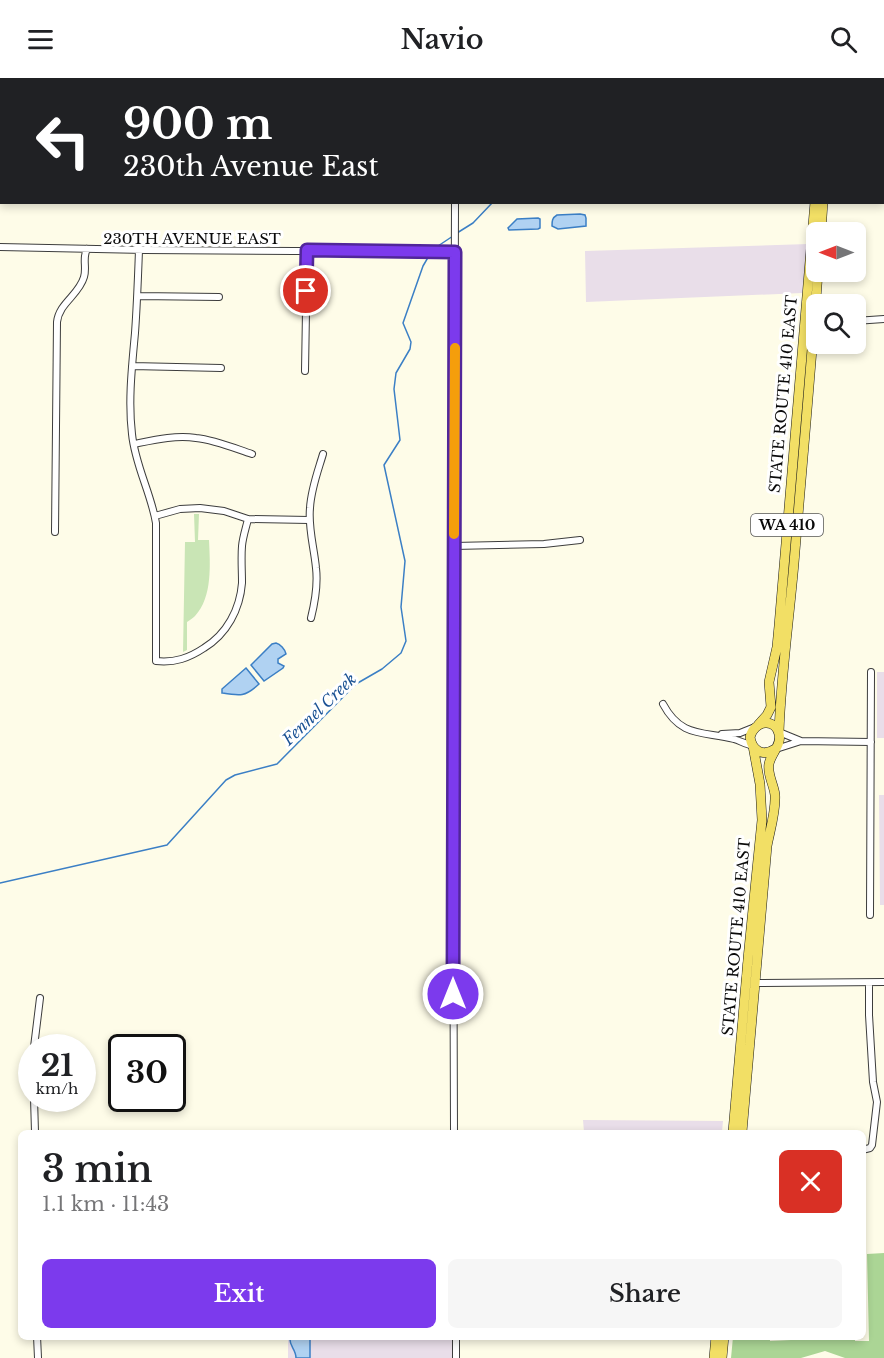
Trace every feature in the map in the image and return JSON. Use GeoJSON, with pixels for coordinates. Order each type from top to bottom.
{"type":"FeatureCollection","features":[{"type":"Feature","properties":{"kind":"main road","name":"STATE ROUTE 410 EAST"},"geometry":{"type":"LineString","coordinates":[[812,294],[814,204]]}},
{"type":"Feature","properties":{"kind":"main road"},"geometry":{"type":"LineString","coordinates":[[822,222],[823,204]]}},
{"type":"Feature","properties":{"kind":"main road","name":"STATE ROUTE 410 EAST"},"geometry":{"type":"LineString","coordinates":[[756,726],[767,715],[771,707],[769,682],[778,636],[808,354]]}},
{"type":"Feature","properties":{"kind":"main road","name":"STATE ROUTE 410 EAST"},"geometry":{"type":"LineString","coordinates":[[779,732],[809,354]]}},
{"type":"Feature","properties":{"kind":"main road"},"geometry":{"type":"LineString","coordinates":[[756,726],[768,723],[775,726],[779,732]]}},
{"type":"Feature","properties":{"kind":"main road","name":"WA 410"},"geometry":{"type":"LineString","coordinates":[[753,746],[750,737],[756,726]]}},
{"type":"Feature","properties":{"kind":"main road","name":"WA 410"},"geometry":{"type":"LineString","coordinates":[[776,749],[780,739],[779,732]]}},
{"type":"Feature","properties":{"kind":"main road","name":"STATE ROUTE 410 EAST"},"geometry":{"type":"LineString","coordinates":[[733,1130],[762,820],[760,784],[753,746]]}},
{"type":"Feature","properties":{"kind":"main road"},"geometry":{"type":"LineString","coordinates":[[753,746],[762,753],[776,749]]}},
{"type":"Feature","properties":{"kind":"main road","name":"STATE ROUTE 410 EAST"},"geometry":{"type":"LineString","coordinates":[[742,1130],[767,846],[775,804],[774,784],[768,768],[776,749]]}},
{"type":"Feature","properties":{"kind":"main road"},"geometry":{"type":"LineString","coordinates":[[714,1358],[716,1340]]}},
{"type":"Feature","properties":{"kind":"main road"},"geometry":{"type":"LineString","coordinates":[[722,1358],[724,1340]]}},
{"type":"Feature","properties":{"kind":"street"},"geometry":{"type":"LineString","coordinates":[[454,1130],[455,204]]}},
{"type":"Feature","properties":{"kind":"street","name":"230TH AVENUE EAST"},"geometry":{"type":"LineString","coordinates":[[0,247],[455,252]]}},
{"type":"Feature","properties":{"kind":"street"},"geometry":{"type":"LineString","coordinates":[[55,532],[58,315],[80,287],[84,278],[87,249]]}},
{"type":"Feature","properties":{"kind":"street"},"geometry":{"type":"LineString","coordinates":[[139,250],[131,423],[134,444],[155,516],[156,661],[181,660],[218,639],[225,629],[234,613],[240,593],[242,545],[248,519]]}},
{"type":"Feature","properties":{"kind":"street"},"geometry":{"type":"LineString","coordinates":[[305,371],[307,250]]}},
{"type":"Feature","properties":{"kind":"street"},"geometry":{"type":"LineString","coordinates":[[138,296],[219,297]]}},
{"type":"Feature","properties":{"kind":"street"},"geometry":{"type":"LineString","coordinates":[[866,320],[884,319]]}},
{"type":"Feature","properties":{"kind":"street"},"geometry":{"type":"LineString","coordinates":[[132,366],[221,368]]}},
{"type":"Feature","properties":{"kind":"street"},"geometry":{"type":"LineString","coordinates":[[134,444],[164,438],[194,438],[220,443],[252,454]]}},
{"type":"Feature","properties":{"kind":"street"},"geometry":{"type":"LineString","coordinates":[[311,618],[315,599],[316,569],[309,507],[323,453]]}},
{"type":"Feature","properties":{"kind":"street"},"geometry":{"type":"LineString","coordinates":[[155,516],[180,509],[200,508],[224,511],[248,519],[309,520]]}},
{"type":"Feature","properties":{"kind":"street"},"geometry":{"type":"LineString","coordinates":[[454,546],[544,544],[580,540]]}},
{"type":"Feature","properties":{"kind":"street"},"geometry":{"type":"LineString","coordinates":[[870,915],[872,672]]}},
{"type":"Feature","properties":{"kind":"street"},"geometry":{"type":"LineString","coordinates":[[663,704],[672,718],[693,732],[735,739],[753,746]]}},
{"type":"Feature","properties":{"kind":"street"},"geometry":{"type":"LineString","coordinates":[[712,735],[735,734],[756,726]]}},
{"type":"Feature","properties":{"kind":"street"},"geometry":{"type":"LineString","coordinates":[[779,732],[801,741]]}},
{"type":"Feature","properties":{"kind":"street"},"geometry":{"type":"LineString","coordinates":[[776,749],[801,741],[871,742]]}},
{"type":"Feature","properties":{"kind":"street"},"geometry":{"type":"LineString","coordinates":[[755,983],[884,982]]}},
{"type":"Feature","properties":{"kind":"street"},"geometry":{"type":"LineString","coordinates":[[866,1149],[872,1145],[877,1102],[873,1082],[869,983]]}},
{"type":"Feature","properties":{"kind":"street"},"geometry":{"type":"LineString","coordinates":[[36,1034],[40,998]]}},
{"type":"Feature","properties":{"kind":"street"},"geometry":{"type":"LineString","coordinates":[[34,1112],[35,1130]]}},
{"type":"Feature","properties":{"kind":"street"},"geometry":{"type":"LineString","coordinates":[[37,1340],[38,1358]]}},
{"type":"Feature","properties":{"kind":"street"},"geometry":{"type":"LineString","coordinates":[[456,1340],[456,1358]]}},
{"type":"Feature","properties":{"kind":"shaded area"},"geometry":{"type":"Polygon","coordinates":[[[806,244],[806,260],[802,293],[586,302],[585,251],[806,244]]]}},
{"type":"Feature","properties":{"kind":"shaded area"},"geometry":{"type":"Polygon","coordinates":[[[877,672],[884,672],[884,738],[877,738],[877,672]]]}},
{"type":"Feature","properties":{"kind":"shaded area"},"geometry":{"type":"Polygon","coordinates":[[[879,795],[884,795],[884,905],[880,905],[879,795]]]}},
{"type":"Feature","properties":{"kind":"shaded area"},"geometry":{"type":"Polygon","coordinates":[[[583,1120],[723,1121],[722,1130],[584,1130],[583,1120]]]}},
{"type":"Feature","properties":{"kind":"shaded area"},"geometry":{"type":"Polygon","coordinates":[[[288,1340],[453,1340],[452,1358],[288,1358],[288,1340]]]}},
{"type":"Feature","properties":{"kind":"green space"},"geometry":{"type":"Polygon","coordinates":[[[194,514],[199,514],[198,540],[209,540],[209,580],[201,608],[187,622],[187,650],[183,652],[185,542],[195,542],[194,514]]]}},
{"type":"Feature","properties":{"kind":"green space"},"geometry":{"type":"Polygon","coordinates":[[[884,1253],[884,1358],[845,1358],[825,1351],[801,1358],[731,1358],[733,1340],[869,1341],[867,1254],[884,1253]]]}},
{"type":"Feature","properties":{"kind":"water"},"geometry":{"type":"Polygon","coordinates":[[[557,215],[585,215],[586,226],[558,229],[552,226],[554,217],[557,215]]]}},
{"type":"Feature","properties":{"kind":"water"},"geometry":{"type":"Polygon","coordinates":[[[538,218],[540,228],[538,229],[509,230],[508,228],[517,219],[538,218]]]}},
{"type":"Feature","properties":{"kind":"water"},"geometry":{"type":"Polygon","coordinates":[[[276,643],[286,654],[278,659],[278,663],[284,666],[264,681],[251,665],[272,644],[276,643]]]}},
{"type":"Feature","properties":{"kind":"water"},"geometry":{"type":"Polygon","coordinates":[[[246,668],[259,684],[242,694],[222,693],[222,689],[246,668]]]}},
{"type":"Feature","properties":{"kind":"water"},"geometry":{"type":"Polygon","coordinates":[[[310,1340],[310,1358],[296,1358],[290,1341],[310,1340]]]}},
{"type":"Feature","properties":{"kind":"waterway","name":"Fennel Creek"},"geometry":{"type":"LineString","coordinates":[[457,233],[473,223],[491,204]]}},
{"type":"Feature","properties":{"kind":"waterway","name":"Fennel Creek"},"geometry":{"type":"LineString","coordinates":[[432,250],[453,236]]}},
{"type":"Feature","properties":{"kind":"waterway","name":"Fennel Creek"},"geometry":{"type":"LineString","coordinates":[[0,883],[167,845],[226,780],[235,775],[277,764],[356,684],[382,669],[401,653],[406,641],[401,607],[405,561],[384,465],[400,440],[394,389],[396,373],[410,349],[411,342],[403,323],[423,266],[430,254]]}},
{"type":"Feature","properties":{"kind":"slow traffic"},"geometry":{"type":"LineString","coordinates":[[454,534],[455,348]]}},
{"type":"Feature","properties":{"kind":"route"},"geometry":{"type":"LineString","coordinates":[[306,291],[307,250],[455,252],[453,994]]}}]}
